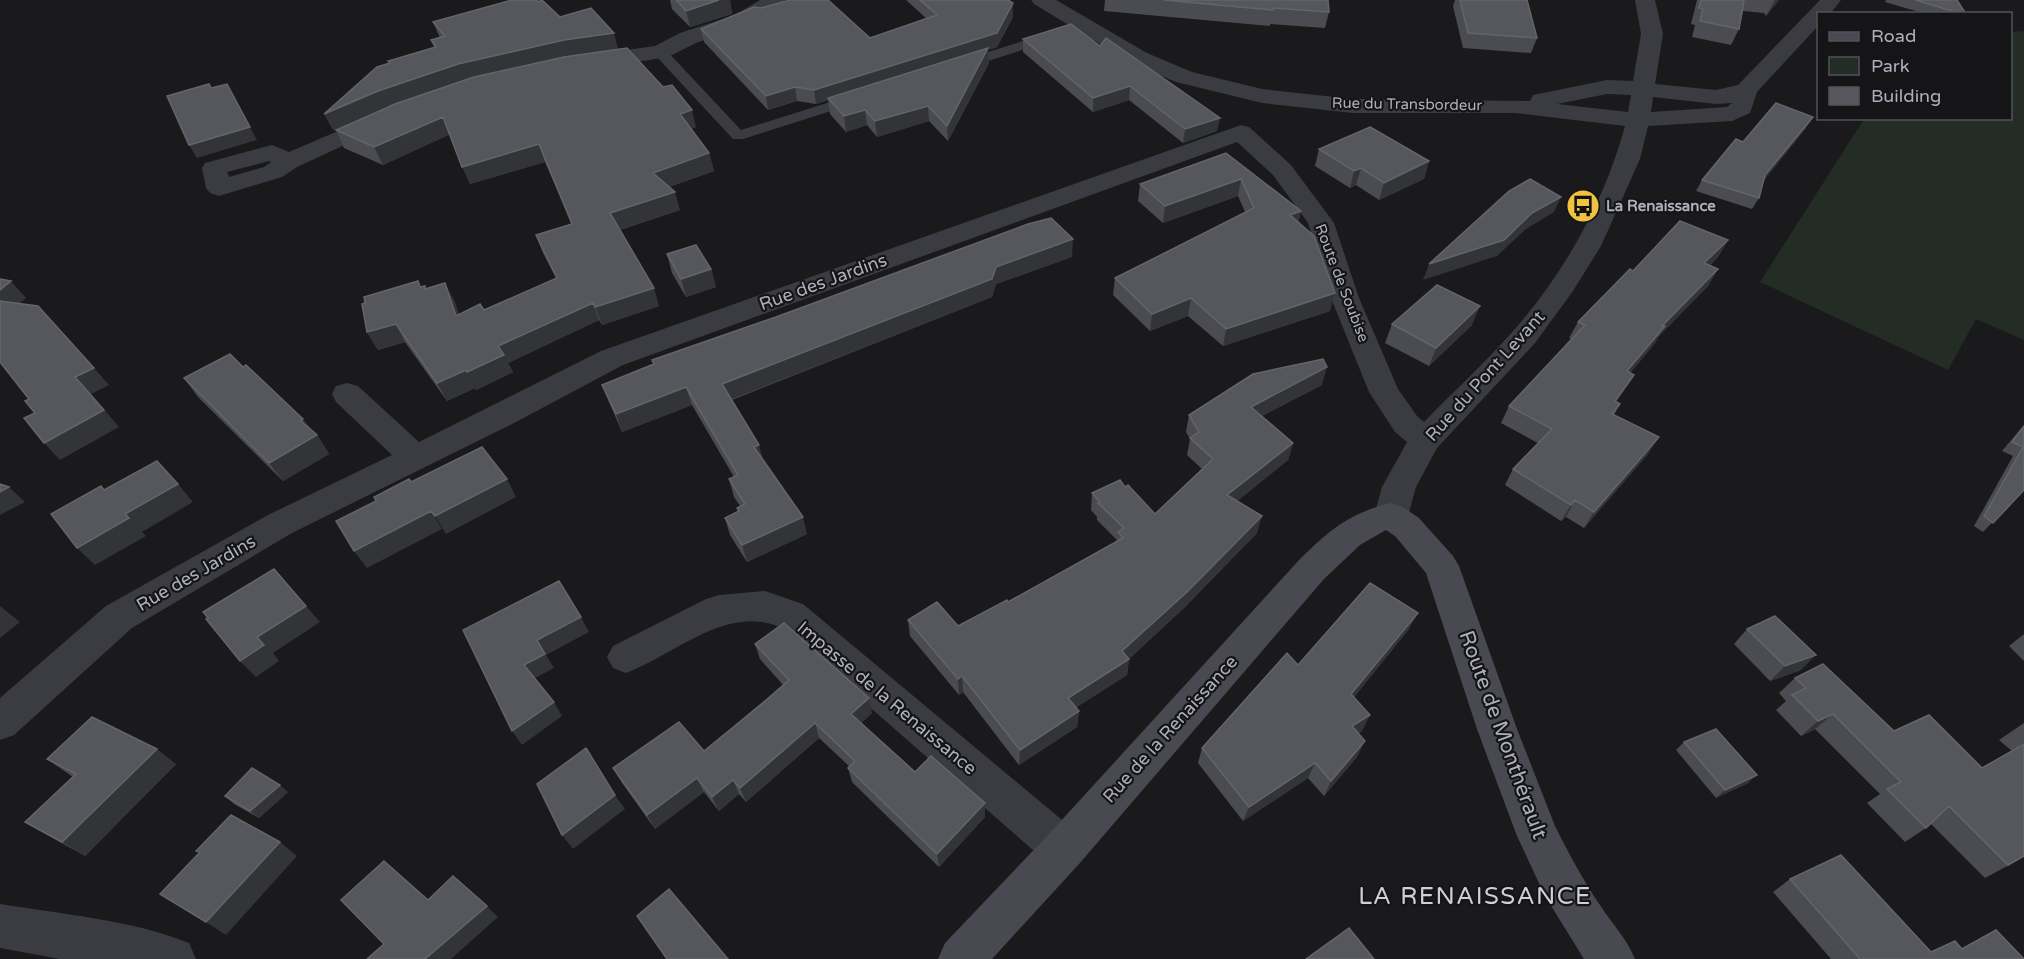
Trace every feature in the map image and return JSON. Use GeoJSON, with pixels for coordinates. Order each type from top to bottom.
{"type":"FeatureCollection","features":[{"type":"Feature","properties":{"kind":"main road","name":"Rue de la Renaissance"},"geometry":{"type":"LineString","coordinates":[[962,959],[1064,849],[1312,569],[1353,530],[1370,520],[1391,516]]}},
{"type":"Feature","properties":{"kind":"main road","name":"Route de Monthérault"},"geometry":{"type":"LineString","coordinates":[[1391,516],[1407,527],[1441,566],[1497,729],[1538,836],[1560,881],[1586,924],[1612,959]]}},
{"type":"Feature","properties":{"kind":"street"},"geometry":{"type":"LineString","coordinates":[[569,65],[660,52],[688,38],[742,19],[775,0]]}},
{"type":"Feature","properties":{"kind":"street"},"geometry":{"type":"LineString","coordinates":[[1041,0],[1139,58],[1184,77],[1262,96],[1241,132]]}},
{"type":"Feature","properties":{"kind":"street","name":"Rue du Pont Levant"},"geometry":{"type":"LineString","coordinates":[[1391,516],[1399,487],[1411,462],[1426,440],[1525,336],[1563,285],[1588,246],[1628,159],[1638,120],[1652,34],[1645,0]]}},
{"type":"Feature","properties":{"kind":"street","name":"Rue du Transbordeur"},"geometry":{"type":"LineString","coordinates":[[1820,12],[1831,0]]}},
{"type":"Feature","properties":{"kind":"street","name":"Rue du Transbordeur"},"geometry":{"type":"LineString","coordinates":[[1516,106],[1607,87],[1644,88],[1716,97],[1731,96],[1746,90],[1817,15]]}},
{"type":"Feature","properties":{"kind":"street","name":"Rue du Transbordeur"},"geometry":{"type":"LineString","coordinates":[[1262,96],[1353,106],[1516,106],[1638,120],[1732,114],[1742,108],[1746,90]]}},
{"type":"Feature","properties":{"kind":"street"},"geometry":{"type":"LineString","coordinates":[[288,162],[405,110]]}},
{"type":"Feature","properties":{"kind":"street","name":"Route de Soubise"},"geometry":{"type":"LineString","coordinates":[[1241,132],[1282,170],[1321,223],[1345,298],[1384,392],[1407,424],[1426,440]]}},
{"type":"Feature","properties":{"kind":"street","name":"Rue des Jardins"},"geometry":{"type":"LineString","coordinates":[[0,722],[119,617],[280,524],[505,414],[612,358],[1241,132]]}},
{"type":"Feature","properties":{"kind":"street"},"geometry":{"type":"LineString","coordinates":[[347,394],[415,458]]}},
{"type":"Feature","properties":{"kind":"street","name":"Impasse de la Renaissance"},"geometry":{"type":"LineString","coordinates":[[626,657],[719,610],[765,606],[790,615],[1064,849]]}},
{"type":"Feature","properties":{"kind":"street"},"geometry":{"type":"LineString","coordinates":[[0,926],[148,956]]}},
{"type":"Feature","properties":{"kind":"lane"},"geometry":{"type":"LineString","coordinates":[[950,69],[1084,26]]}},
{"type":"Feature","properties":{"kind":"lane"},"geometry":{"type":"LineString","coordinates":[[660,52],[738,136],[872,93]]}},
{"type":"Feature","properties":{"kind":"green space"},"geometry":{"type":"Polygon","coordinates":[[[2024,31],[2024,340],[1976,319],[1948,370],[1760,282],[1863,120],[2012,120],[2012,32],[2024,31]]]}},
{"type":"Feature","properties":{"kind":"building"},"geometry":{"type":"Polygon","coordinates":[[[512,0],[537,0],[538,2],[542,0],[560,17],[591,8],[614,33],[564,40],[458,64],[378,91],[324,114],[377,67],[390,63],[388,61],[436,47],[431,40],[445,36],[433,22],[512,0]]]}},
{"type":"Feature","properties":{"kind":"building"},"geometry":{"type":"Polygon","coordinates":[[[676,0],[719,0],[686,11],[676,0]]]}},
{"type":"Feature","properties":{"kind":"building"},"geometry":{"type":"Polygon","coordinates":[[[790,0],[828,0],[870,38],[937,15],[920,0],[1008,0],[1013,3],[997,33],[814,90],[795,87],[766,96],[701,29],[754,7],[761,8],[790,0]]]}},
{"type":"Feature","properties":{"kind":"building"},"geometry":{"type":"Polygon","coordinates":[[[1164,0],[1328,0],[1329,12],[1273,8],[1273,10],[1164,0]]]}},
{"type":"Feature","properties":{"kind":"building"},"geometry":{"type":"Polygon","coordinates":[[[1460,0],[1527,0],[1537,38],[1468,33],[1460,0]]]}},
{"type":"Feature","properties":{"kind":"building"},"geometry":{"type":"Polygon","coordinates":[[[1701,0],[1744,0],[1739,29],[1700,21],[1703,9],[1699,8],[1701,0]]]}},
{"type":"Feature","properties":{"kind":"building"},"geometry":{"type":"Polygon","coordinates":[[[1915,0],[1957,0],[1965,12],[1955,12],[1915,0]]]}},
{"type":"Feature","properties":{"kind":"building"},"geometry":{"type":"Polygon","coordinates":[[[1071,24],[1100,46],[1106,38],[1220,118],[1185,129],[1130,86],[1093,98],[1023,39],[1071,24]]]}},
{"type":"Feature","properties":{"kind":"building"},"geometry":{"type":"Polygon","coordinates":[[[627,48],[663,87],[672,85],[692,110],[680,114],[709,153],[653,173],[675,192],[610,213],[654,288],[595,307],[593,303],[498,346],[504,355],[437,383],[396,324],[367,332],[362,304],[365,303],[364,297],[418,281],[420,287],[425,286],[425,289],[445,283],[456,316],[480,304],[484,310],[557,278],[536,235],[572,224],[539,144],[462,167],[443,117],[374,147],[336,130],[395,104],[474,77],[564,57],[627,48]]]}},
{"type":"Feature","properties":{"kind":"building"},"geometry":{"type":"Polygon","coordinates":[[[988,48],[947,126],[928,106],[875,121],[865,110],[844,116],[828,98],[988,48]]]}},
{"type":"Feature","properties":{"kind":"building"},"geometry":{"type":"Polygon","coordinates":[[[209,84],[211,88],[227,84],[250,127],[189,145],[167,96],[209,84]]]}},
{"type":"Feature","properties":{"kind":"building"},"geometry":{"type":"Polygon","coordinates":[[[1776,103],[1813,117],[1765,175],[1759,198],[1702,180],[1736,139],[1743,142],[1776,103]]]}},
{"type":"Feature","properties":{"kind":"building"},"geometry":{"type":"Polygon","coordinates":[[[1370,127],[1429,161],[1384,183],[1361,168],[1354,171],[1319,149],[1370,127]]]}},
{"type":"Feature","properties":{"kind":"building"},"geometry":{"type":"Polygon","coordinates":[[[1226,153],[1301,211],[1290,215],[1314,236],[1335,293],[1226,329],[1191,298],[1152,314],[1115,278],[1254,208],[1241,179],[1165,206],[1140,184],[1226,153]]]}},
{"type":"Feature","properties":{"kind":"building"},"geometry":{"type":"Polygon","coordinates":[[[1530,179],[1561,197],[1532,213],[1504,240],[1429,264],[1509,191],[1530,179]]]}},
{"type":"Feature","properties":{"kind":"building"},"geometry":{"type":"Polygon","coordinates":[[[1051,218],[1073,239],[996,267],[992,279],[722,384],[759,445],[754,447],[803,517],[742,545],[725,518],[739,511],[737,508],[745,504],[729,479],[738,475],[686,387],[616,414],[602,385],[654,364],[652,360],[1028,224],[1051,218]]]}},
{"type":"Feature","properties":{"kind":"building"},"geometry":{"type":"Polygon","coordinates":[[[1680,221],[1728,240],[1704,263],[1718,269],[1662,326],[1665,326],[1627,371],[1634,375],[1615,401],[1620,404],[1612,414],[1659,437],[1594,512],[1575,500],[1571,505],[1513,469],[1552,429],[1509,406],[1585,325],[1578,322],[1630,269],[1633,271],[1680,221]]]}},
{"type":"Feature","properties":{"kind":"building"},"geometry":{"type":"Polygon","coordinates":[[[696,245],[711,269],[681,279],[667,254],[696,245]]]}},
{"type":"Feature","properties":{"kind":"building"},"geometry":{"type":"Polygon","coordinates":[[[0,279],[11,281],[0,290],[0,279]]]}},
{"type":"Feature","properties":{"kind":"building"},"geometry":{"type":"Polygon","coordinates":[[[1437,285],[1480,306],[1436,348],[1392,324],[1437,285]]]}},
{"type":"Feature","properties":{"kind":"building"},"geometry":{"type":"Polygon","coordinates":[[[0,301],[38,306],[94,368],[75,377],[104,410],[44,443],[24,418],[35,413],[25,401],[29,399],[0,362],[0,301]]]}},
{"type":"Feature","properties":{"kind":"building"},"geometry":{"type":"Polygon","coordinates":[[[230,354],[243,367],[246,365],[317,435],[269,463],[184,378],[230,354]]]}},
{"type":"Feature","properties":{"kind":"building"},"geometry":{"type":"Polygon","coordinates":[[[1323,359],[1327,367],[1251,407],[1293,443],[1227,495],[1262,516],[1188,591],[1122,651],[1129,659],[1068,698],[1079,711],[1020,750],[962,676],[958,679],[908,620],[937,602],[958,626],[1007,600],[1008,602],[1123,538],[1118,532],[1124,528],[1098,503],[1100,502],[1092,493],[1120,480],[1125,487],[1128,485],[1155,514],[1213,459],[1190,438],[1199,432],[1189,415],[1253,374],[1323,359]]]}},
{"type":"Feature","properties":{"kind":"building"},"geometry":{"type":"Polygon","coordinates":[[[2024,426],[2024,490],[1993,523],[1984,516],[2023,447],[2012,442],[2024,426]]]}},
{"type":"Feature","properties":{"kind":"building"},"geometry":{"type":"Polygon","coordinates":[[[482,447],[507,479],[435,516],[431,511],[354,551],[336,521],[376,501],[374,497],[409,479],[411,482],[482,447]]]}},
{"type":"Feature","properties":{"kind":"building"},"geometry":{"type":"Polygon","coordinates":[[[157,461],[178,484],[125,514],[129,518],[77,548],[51,514],[101,486],[104,490],[157,461]]]}},
{"type":"Feature","properties":{"kind":"building"},"geometry":{"type":"Polygon","coordinates":[[[0,484],[9,487],[0,492],[0,484]]]}},
{"type":"Feature","properties":{"kind":"building"},"geometry":{"type":"Polygon","coordinates":[[[274,569],[306,606],[257,637],[264,645],[240,661],[206,619],[208,618],[203,612],[274,569]]]}},
{"type":"Feature","properties":{"kind":"building"},"geometry":{"type":"Polygon","coordinates":[[[559,581],[581,617],[537,640],[545,654],[524,665],[554,702],[512,731],[463,630],[559,581]]]}},
{"type":"Feature","properties":{"kind":"building"},"geometry":{"type":"Polygon","coordinates":[[[1370,583],[1418,613],[1351,694],[1370,715],[1352,726],[1365,741],[1331,781],[1315,763],[1249,807],[1202,748],[1287,653],[1298,665],[1370,583]]]}},
{"type":"Feature","properties":{"kind":"building"},"geometry":{"type":"Polygon","coordinates":[[[1775,616],[1816,655],[1785,666],[1747,629],[1775,616]]]}},
{"type":"Feature","properties":{"kind":"building"},"geometry":{"type":"Polygon","coordinates":[[[784,623],[869,698],[851,714],[915,772],[931,756],[985,803],[937,854],[848,768],[855,761],[815,723],[740,788],[733,780],[712,797],[697,778],[647,815],[613,768],[679,722],[704,751],[764,702],[789,680],[755,644],[784,623]]]}},
{"type":"Feature","properties":{"kind":"building"},"geometry":{"type":"Polygon","coordinates":[[[1823,664],[1894,731],[1929,715],[1982,768],[2024,744],[2024,856],[2008,865],[1949,806],[1926,828],[1887,789],[1901,782],[1833,714],[1818,721],[1792,695],[1806,688],[1795,678],[1823,664]]]}},
{"type":"Feature","properties":{"kind":"building"},"geometry":{"type":"Polygon","coordinates":[[[92,717],[157,749],[62,842],[25,822],[76,774],[47,759],[92,717]]]}},
{"type":"Feature","properties":{"kind":"building"},"geometry":{"type":"Polygon","coordinates":[[[1716,729],[1757,775],[1725,790],[1684,742],[1716,729]]]}},
{"type":"Feature","properties":{"kind":"building"},"geometry":{"type":"Polygon","coordinates":[[[586,748],[615,795],[562,835],[537,784],[586,748]]]}},
{"type":"Feature","properties":{"kind":"building"},"geometry":{"type":"Polygon","coordinates":[[[252,768],[280,785],[250,811],[225,796],[252,768]]]}},
{"type":"Feature","properties":{"kind":"building"},"geometry":{"type":"Polygon","coordinates":[[[231,815],[280,842],[206,922],[160,894],[200,852],[196,851],[231,815]]]}},
{"type":"Feature","properties":{"kind":"building"},"geometry":{"type":"Polygon","coordinates":[[[1841,855],[1931,952],[1955,941],[1962,949],[1996,930],[2024,959],[1860,959],[1790,879],[1841,855]]]}},
{"type":"Feature","properties":{"kind":"building"},"geometry":{"type":"Polygon","coordinates":[[[384,861],[428,900],[453,876],[487,906],[425,959],[367,959],[384,944],[341,900],[384,861]]]}},
{"type":"Feature","properties":{"kind":"building"},"geometry":{"type":"Polygon","coordinates":[[[669,889],[728,959],[667,959],[637,916],[669,889]]]}},
{"type":"Feature","properties":{"kind":"building"},"geometry":{"type":"Polygon","coordinates":[[[1349,928],[1374,959],[1306,959],[1349,928]]]}},
{"type":"Feature","properties":{"kind":"place","name":"La Renaissance"},"geometry":{"type":"Point","coordinates":[1583,206]}},
{"type":"Feature","properties":{"kind":"district","name":"LA RENAISSANCE"},"geometry":{"type":"Point","coordinates":[1475,896]}}]}
